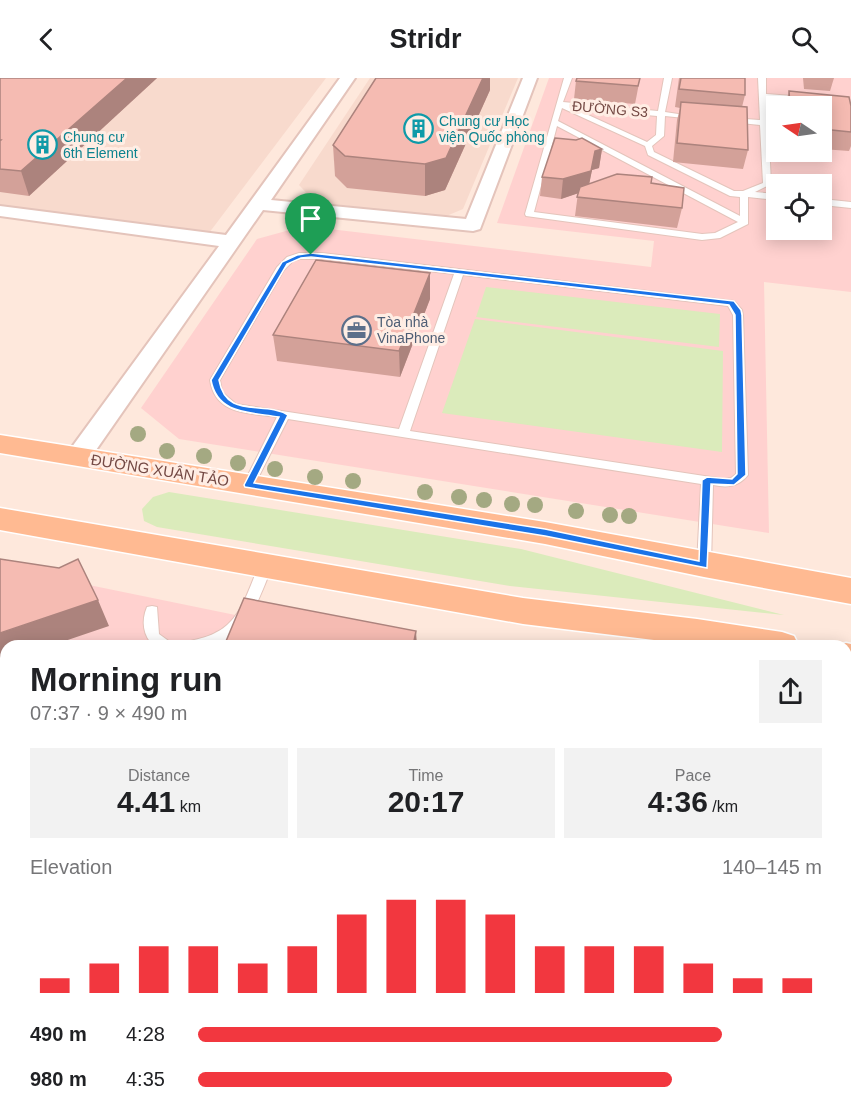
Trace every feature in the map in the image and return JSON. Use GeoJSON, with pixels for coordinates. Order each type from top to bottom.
{"type":"FeatureCollection","features":[{"type":"Feature","properties":{"kind":"main road","name":"ĐƯỜNG XUÂN TẢO"},"geometry":{"type":"LineString","coordinates":[[0,444],[545,533],[704,565],[851,591]]}},
{"type":"Feature","properties":{"kind":"main road"},"geometry":{"type":"LineString","coordinates":[[0,519],[523,611],[746,640]]}},
{"type":"Feature","properties":{"kind":"street"},"geometry":{"type":"LineString","coordinates":[[78,457],[348,78]]}},
{"type":"Feature","properties":{"kind":"street"},"geometry":{"type":"LineString","coordinates":[[260,204],[473,225],[530,78]]}},
{"type":"Feature","properties":{"kind":"street"},"geometry":{"type":"LineString","coordinates":[[0,211],[232,242]]}},
{"type":"Feature","properties":{"kind":"lane"},"geometry":{"type":"LineString","coordinates":[[568,78],[529,214],[702,237],[717,236],[745,222]]}},
{"type":"Feature","properties":{"kind":"lane","name":"ĐƯỜNG S3"},"geometry":{"type":"LineString","coordinates":[[648,145],[660,136],[661,114],[668,78]]}},
{"type":"Feature","properties":{"kind":"lane"},"geometry":{"type":"LineString","coordinates":[[744,194],[767,184],[762,78]]}},
{"type":"Feature","properties":{"kind":"lane"},"geometry":{"type":"LineString","coordinates":[[559,104],[648,145],[651,153],[733,194],[766,196]]}},
{"type":"Feature","properties":{"kind":"lane","name":"ĐƯỜNG S3"},"geometry":{"type":"LineString","coordinates":[[559,104],[707,118]]}},
{"type":"Feature","properties":{"kind":"lane"},"geometry":{"type":"LineString","coordinates":[[719,119],[765,123]]}},
{"type":"Feature","properties":{"kind":"lane"},"geometry":{"type":"LineString","coordinates":[[554,122],[745,222]]}},
{"type":"Feature","properties":{"kind":"lane"},"geometry":{"type":"LineString","coordinates":[[744,194],[745,222]]}},
{"type":"Feature","properties":{"kind":"lane"},"geometry":{"type":"LineString","coordinates":[[832,203],[851,205]]}},
{"type":"Feature","properties":{"kind":"lane"},"geometry":{"type":"LineString","coordinates":[[311,255],[726,302],[735,306],[738,315],[742,475],[734,482],[724,483],[284,415],[233,407],[217,393],[215,380],[284,263],[299,256],[311,255]]}},
{"type":"Feature","properties":{"kind":"lane"},"geometry":{"type":"LineString","coordinates":[[403,433],[459,272]]}},
{"type":"Feature","properties":{"kind":"lane"},"geometry":{"type":"LineString","coordinates":[[249,485],[284,415]]}},
{"type":"Feature","properties":{"kind":"lane"},"geometry":{"type":"LineString","coordinates":[[704,565],[707,480]]}},
{"type":"Feature","properties":{"kind":"lane"},"geometry":{"type":"LineString","coordinates":[[215,640],[236,628],[242,620],[266,565]]}},
{"type":"Feature","properties":{"kind":"lane"},"geometry":{"type":"LineString","coordinates":[[152,611],[150,633],[156,640]]}},
{"type":"Feature","properties":{"kind":"shaded area"},"geometry":{"type":"Polygon","coordinates":[[[0,78],[326,78],[209,233],[0,207],[0,78]]]}},
{"type":"Feature","properties":{"kind":"shaded area"},"geometry":{"type":"Polygon","coordinates":[[[370,78],[518,78],[463,209],[444,217],[315,202],[299,185],[370,78]]]}},
{"type":"Feature","properties":{"kind":"shaded area"},"geometry":{"type":"Polygon","coordinates":[[[549,78],[851,78],[851,292],[764,282],[769,533],[179,439],[141,408],[257,239],[304,226],[651,267],[654,241],[497,223],[549,78]]]}},
{"type":"Feature","properties":{"kind":"shaded area"},"geometry":{"type":"Polygon","coordinates":[[[0,583],[89,585],[358,640],[0,640],[0,583]]]}},
{"type":"Feature","properties":{"kind":"green space"},"geometry":{"type":"Polygon","coordinates":[[[486,287],[720,314],[719,347],[476,317],[486,287]]]}},
{"type":"Feature","properties":{"kind":"green space"},"geometry":{"type":"Polygon","coordinates":[[[475,319],[723,351],[722,452],[442,413],[475,319]]]}},
{"type":"Feature","properties":{"kind":"green space"},"geometry":{"type":"Polygon","coordinates":[[[169,492],[521,549],[784,615],[510,586],[157,527],[144,521],[142,509],[153,497],[169,492]]]}},
{"type":"Feature","properties":{"kind":"building","name":"Chung cư 6th Element"},"geometry":{"type":"Polygon","coordinates":[[[0,78],[127,78],[21,171],[0,169],[0,78]]]}},
{"type":"Feature","properties":{"kind":"building","name":"Chung cư Học viện Quốc phòng"},"geometry":{"type":"Polygon","coordinates":[[[376,78],[483,78],[446,158],[425,164],[345,156],[333,145],[376,78]]]}},
{"type":"Feature","properties":{"kind":"building"},"geometry":{"type":"Polygon","coordinates":[[[577,78],[640,78],[638,86],[576,81],[577,78]]]}},
{"type":"Feature","properties":{"kind":"building"},"geometry":{"type":"Polygon","coordinates":[[[681,78],[745,78],[745,95],[679,89],[681,78]]]}},
{"type":"Feature","properties":{"kind":"building"},"geometry":{"type":"Polygon","coordinates":[[[789,91],[849,97],[851,132],[832,130],[832,96],[789,96],[789,91]]]}},
{"type":"Feature","properties":{"kind":"building"},"geometry":{"type":"Polygon","coordinates":[[[681,102],[747,107],[748,150],[677,143],[681,102]]]}},
{"type":"Feature","properties":{"kind":"building"},"geometry":{"type":"Polygon","coordinates":[[[555,138],[576,140],[582,138],[602,149],[595,151],[591,171],[563,179],[542,177],[555,138]]]}},
{"type":"Feature","properties":{"kind":"building"},"geometry":{"type":"Polygon","coordinates":[[[617,174],[652,177],[651,183],[684,188],[682,208],[577,197],[580,187],[617,174]]]}},
{"type":"Feature","properties":{"kind":"building","name":"Tòa nhà VinaPhone"},"geometry":{"type":"Polygon","coordinates":[[[316,260],[430,273],[399,351],[273,335],[316,260]]]}},
{"type":"Feature","properties":{"kind":"building"},"geometry":{"type":"Polygon","coordinates":[[[0,559],[59,568],[78,559],[98,600],[0,633],[0,559]]]}},
{"type":"Feature","properties":{"kind":"building"},"geometry":{"type":"Polygon","coordinates":[[[244,598],[416,631],[414,640],[226,640],[244,598]]]}},
{"type":"Feature","properties":{"kind":"place","name":"Chung cư Học viện Quốc phòng"},"geometry":{"type":"Point","coordinates":[418,129]}},
{"type":"Feature","properties":{"kind":"place","name":"Chung cư 6th Element"},"geometry":{"type":"Point","coordinates":[42,145]}},
{"type":"Feature","properties":{"kind":"place","name":"Tòa nhà VinaPhone"},"geometry":{"type":"Point","coordinates":[356,330]}},
{"type":"Feature","properties":{"kind":"route"},"geometry":{"type":"LineString","coordinates":[[311,255],[731,303],[735,306],[738,315],[742,475],[734,482],[707,480],[704,565],[545,533],[249,485],[284,415],[233,407],[217,393],[215,380],[284,263],[299,256],[311,255]]}}]}
